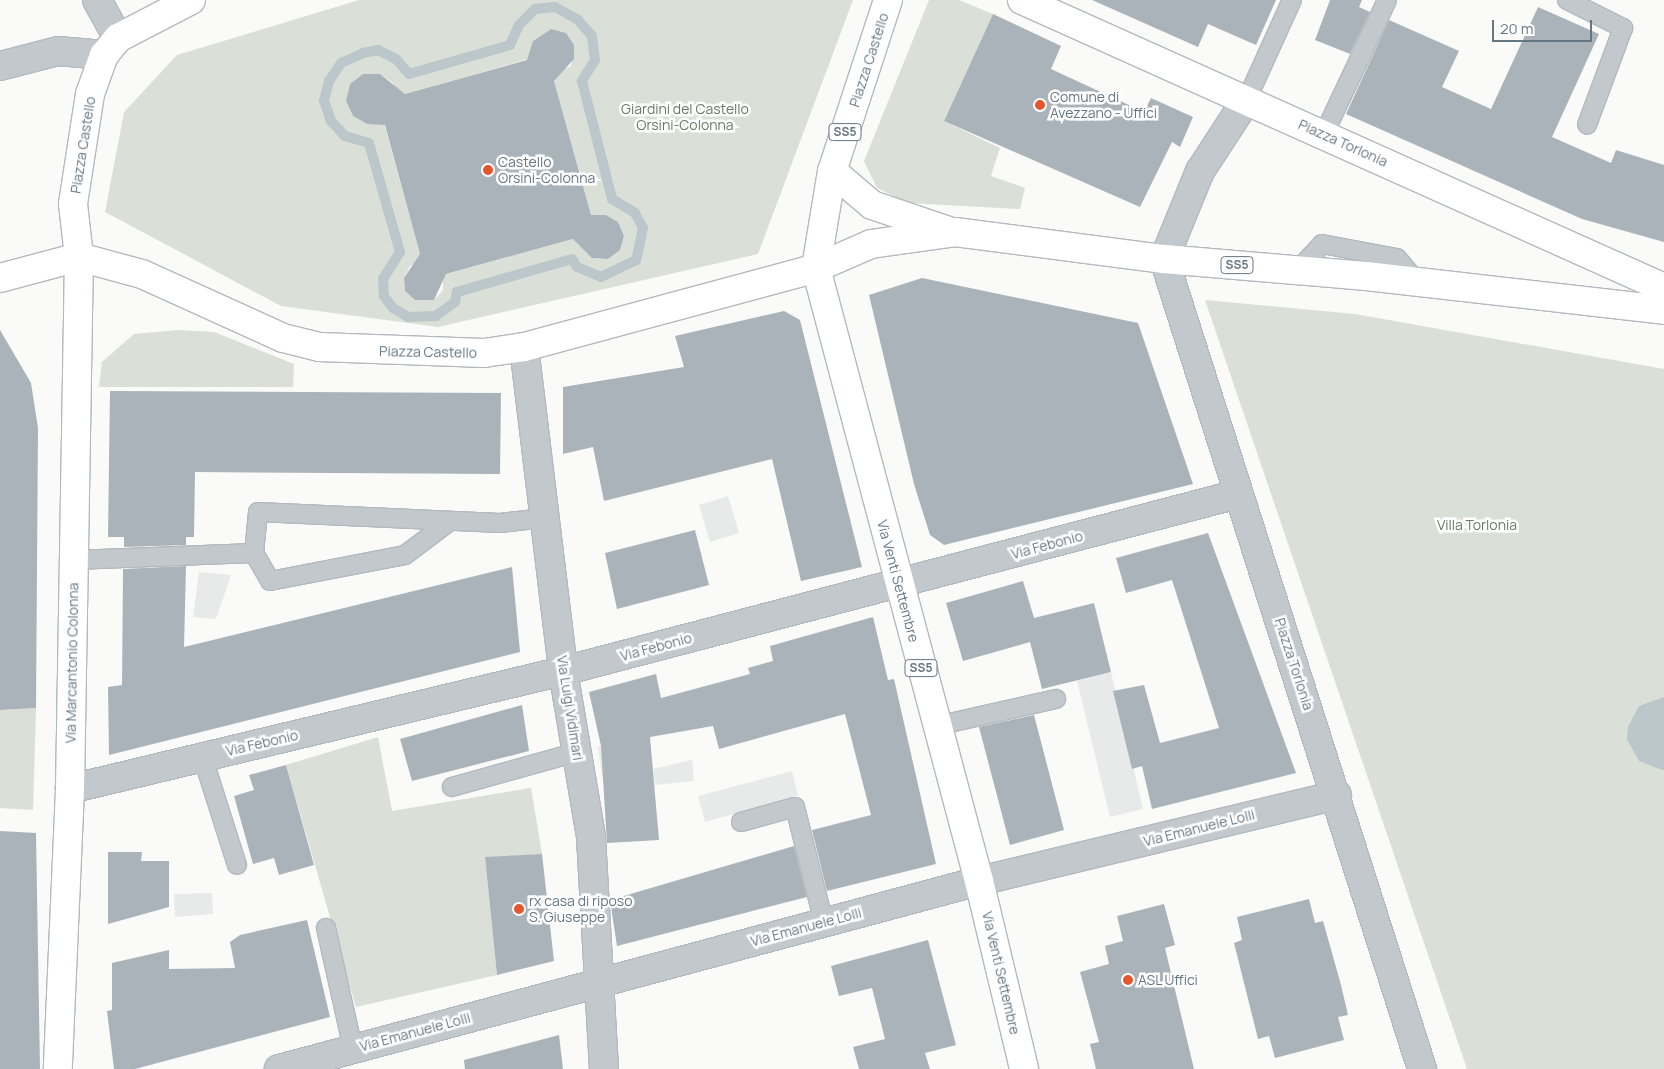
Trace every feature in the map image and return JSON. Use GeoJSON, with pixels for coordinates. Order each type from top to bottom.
{"type":"FeatureCollection","features":[{"type":"Feature","properties":{"kind":"main road"},"geometry":{"type":"LineString","coordinates":[[111,47],[191,0]]}},
{"type":"Feature","properties":{"kind":"main road","name":"Piazza Castello"},"geometry":{"type":"LineString","coordinates":[[111,47],[90,94],[73,204],[78,257],[142,274],[282,338],[320,347],[484,353],[524,347],[816,268],[832,171],[888,0]]}},
{"type":"Feature","properties":{"kind":"main road","name":"Piazza Torlonia"},"geometry":{"type":"LineString","coordinates":[[1022,0],[1247,99],[1664,288]]}},
{"type":"Feature","properties":{"kind":"main road"},"geometry":{"type":"LineString","coordinates":[[832,171],[872,205],[954,232]]}},
{"type":"Feature","properties":{"kind":"main road","name":"SS5"},"geometry":{"type":"LineString","coordinates":[[816,268],[871,244],[954,232],[1164,259],[1417,282],[1664,310]]}},
{"type":"Feature","properties":{"kind":"main road"},"geometry":{"type":"LineString","coordinates":[[0,278],[78,257]]}},
{"type":"Feature","properties":{"kind":"main road","name":"Via Marcantonio Colonna"},"geometry":{"type":"LineString","coordinates":[[58,1069],[70,790],[78,257]]}},
{"type":"Feature","properties":{"kind":"main road","name":"Via Venti Settembre"},"geometry":{"type":"LineString","coordinates":[[816,268],[936,726],[979,881],[1024,1069]]}},
{"type":"Feature","properties":{"kind":"street"},"geometry":{"type":"LineString","coordinates":[[0,66],[58,51],[111,47],[97,0]]}},
{"type":"Feature","properties":{"kind":"street"},"geometry":{"type":"LineString","coordinates":[[1164,259],[1200,171],[1247,99]]}},
{"type":"Feature","properties":{"kind":"street","name":"Piazza Torlonia"},"geometry":{"type":"LineString","coordinates":[[1164,259],[1238,494],[1337,794],[1422,1069]]}},
{"type":"Feature","properties":{"kind":"street","name":"Via Luigi Vidimari"},"geometry":{"type":"LineString","coordinates":[[524,347],[563,671],[591,837],[604,1069]]}},
{"type":"Feature","properties":{"kind":"street","name":"Via Febonio"},"geometry":{"type":"LineString","coordinates":[[70,790],[563,671],[1238,494]]}},
{"type":"Feature","properties":{"kind":"street","name":"Via Emanuele Lolli"},"geometry":{"type":"LineString","coordinates":[[278,1069],[339,1058],[598,983],[979,881],[1337,794]]}},
{"type":"Feature","properties":{"kind":"lane"},"geometry":{"type":"LineString","coordinates":[[1247,99],[1292,0]]}},
{"type":"Feature","properties":{"kind":"lane"},"geometry":{"type":"LineString","coordinates":[[1324,134],[1387,0]]}},
{"type":"Feature","properties":{"kind":"lane"},"geometry":{"type":"LineString","coordinates":[[1566,0],[1623,28],[1588,125]]}},
{"type":"Feature","properties":{"kind":"lane"},"geometry":{"type":"LineString","coordinates":[[450,521],[405,556],[270,581],[254,554],[258,512],[500,523],[544,518]]}},
{"type":"Feature","properties":{"kind":"lane"},"geometry":{"type":"LineString","coordinates":[[74,560],[254,554]]}},
{"type":"Feature","properties":{"kind":"lane"},"geometry":{"type":"LineString","coordinates":[[936,726],[1056,698]]}},
{"type":"Feature","properties":{"kind":"lane"},"geometry":{"type":"LineString","coordinates":[[452,787],[577,752]]}},
{"type":"Feature","properties":{"kind":"lane"},"geometry":{"type":"LineString","coordinates":[[203,758],[236,865]]}},
{"type":"Feature","properties":{"kind":"lane"},"geometry":{"type":"LineString","coordinates":[[741,822],[795,808],[828,921]]}},
{"type":"Feature","properties":{"kind":"lane"},"geometry":{"type":"LineString","coordinates":[[808,811],[828,921]]}},
{"type":"Feature","properties":{"kind":"lane"},"geometry":{"type":"LineString","coordinates":[[326,928],[339,1058]]}},
{"type":"Feature","properties":{"kind":"shaded area"},"geometry":{"type":"Polygon","coordinates":[[[728,496],[739,533],[710,542],[699,505],[728,496]]]}},
{"type":"Feature","properties":{"kind":"shaded area"},"geometry":{"type":"Polygon","coordinates":[[[199,572],[231,575],[216,619],[193,617],[199,572]]]}},
{"type":"Feature","properties":{"kind":"shaded area"},"geometry":{"type":"Polygon","coordinates":[[[1111,672],[1143,809],[1110,817],[1077,681],[1111,672]]]}},
{"type":"Feature","properties":{"kind":"shaded area"},"geometry":{"type":"Polygon","coordinates":[[[1664,697],[1664,770],[1662,770],[1639,761],[1627,739],[1628,727],[1639,706],[1664,697]]]}},
{"type":"Feature","properties":{"kind":"shaded area"},"geometry":{"type":"Polygon","coordinates":[[[648,737],[653,769],[602,777],[598,747],[648,737]]]}},
{"type":"Feature","properties":{"kind":"shaded area"},"geometry":{"type":"Polygon","coordinates":[[[692,760],[694,781],[655,785],[653,769],[692,760]]]}},
{"type":"Feature","properties":{"kind":"shaded area"},"geometry":{"type":"Polygon","coordinates":[[[792,771],[798,796],[705,822],[698,796],[792,771]]]}},
{"type":"Feature","properties":{"kind":"shaded area"},"geometry":{"type":"Polygon","coordinates":[[[212,893],[213,914],[175,917],[174,894],[212,893]]]}},
{"type":"Feature","properties":{"kind":"green space","name":"Giardini del Castello Orsini-Colonna"},"geometry":{"type":"Polygon","coordinates":[[[359,0],[853,0],[758,254],[438,327],[281,306],[105,212],[124,112],[177,55],[359,0]],[[551,29],[533,41],[532,58],[398,96],[393,83],[380,74],[363,74],[350,85],[346,101],[353,116],[367,124],[384,123],[422,261],[410,266],[404,278],[405,291],[415,300],[434,300],[443,290],[443,275],[577,238],[592,258],[608,259],[620,250],[624,236],[618,222],[606,215],[591,215],[552,74],[571,66],[574,45],[566,33],[551,29]]]}},
{"type":"Feature","properties":{"kind":"green space"},"geometry":{"type":"Polygon","coordinates":[[[929,0],[959,0],[993,14],[944,121],[1000,148],[991,176],[1025,188],[1020,209],[908,203],[877,188],[864,161],[929,0]]]}},
{"type":"Feature","properties":{"kind":"green space","name":"Villa Torlonia"},"geometry":{"type":"Polygon","coordinates":[[[1205,300],[1355,314],[1664,369],[1664,1069],[1467,1069],[1205,300]]]}},
{"type":"Feature","properties":{"kind":"green space"},"geometry":{"type":"Polygon","coordinates":[[[178,330],[214,332],[294,364],[293,387],[99,387],[102,362],[134,334],[178,330]]]}},
{"type":"Feature","properties":{"kind":"green space"},"geometry":{"type":"Polygon","coordinates":[[[36,708],[33,810],[0,808],[0,710],[36,708]]]}},
{"type":"Feature","properties":{"kind":"green space"},"geometry":{"type":"Polygon","coordinates":[[[378,737],[392,811],[531,788],[542,854],[485,858],[497,975],[356,1007],[286,765],[378,737]]]}},
{"type":"Feature","properties":{"kind":"building"},"geometry":{"type":"Polygon","coordinates":[[[1092,0],[1276,0],[1256,45],[1208,24],[1198,47],[1092,0]]]}},
{"type":"Feature","properties":{"kind":"building"},"geometry":{"type":"Polygon","coordinates":[[[1330,0],[1362,0],[1359,7],[1370,12],[1350,54],[1315,40],[1330,0]]]}},
{"type":"Feature","properties":{"kind":"building"},"geometry":{"type":"Polygon","coordinates":[[[1538,7],[1599,34],[1552,137],[1611,163],[1616,150],[1664,165],[1664,242],[1582,219],[1346,114],[1389,20],[1459,51],[1442,87],[1491,109],[1538,7]]]}},
{"type":"Feature","properties":{"kind":"building","name":"Comune di Avezzano - Uffici"},"geometry":{"type":"Polygon","coordinates":[[[993,14],[1061,46],[1051,69],[1144,112],[1151,98],[1193,117],[1180,147],[1172,142],[1140,207],[944,121],[993,14]]]}},
{"type":"Feature","properties":{"kind":"building","name":"Castello Orsini-Colonna"},"geometry":{"type":"Polygon","coordinates":[[[551,29],[566,33],[574,45],[574,59],[554,81],[591,215],[606,215],[618,222],[624,236],[620,250],[608,259],[592,258],[573,239],[446,274],[434,300],[415,300],[405,291],[404,278],[420,254],[385,125],[367,124],[353,116],[346,101],[350,84],[363,74],[380,74],[405,94],[527,60],[533,41],[551,29]]]}},
{"type":"Feature","properties":{"kind":"building"},"geometry":{"type":"Polygon","coordinates":[[[922,278],[1138,323],[1193,484],[944,545],[930,535],[914,484],[869,295],[922,278]]]}},
{"type":"Feature","properties":{"kind":"building"},"geometry":{"type":"Polygon","coordinates":[[[784,311],[800,320],[862,567],[801,581],[772,459],[604,501],[593,447],[563,454],[563,387],[684,367],[675,336],[784,311]]]}},
{"type":"Feature","properties":{"kind":"building"},"geometry":{"type":"Polygon","coordinates":[[[0,330],[31,383],[38,428],[36,708],[0,710],[0,330]]]}},
{"type":"Feature","properties":{"kind":"building"},"geometry":{"type":"Polygon","coordinates":[[[110,391],[501,393],[500,474],[195,472],[194,537],[186,537],[186,545],[124,547],[124,537],[108,537],[110,391]]]}},
{"type":"Feature","properties":{"kind":"building"},"geometry":{"type":"Polygon","coordinates":[[[695,530],[709,585],[617,609],[605,553],[695,530]]]}},
{"type":"Feature","properties":{"kind":"building"},"geometry":{"type":"Polygon","coordinates":[[[1208,533],[1296,773],[1152,809],[1142,766],[1132,769],[1113,691],[1144,685],[1160,743],[1219,728],[1172,580],[1126,593],[1116,558],[1208,533]]]}},
{"type":"Feature","properties":{"kind":"building"},"geometry":{"type":"Polygon","coordinates":[[[186,566],[184,647],[512,567],[520,652],[109,755],[108,687],[122,685],[123,569],[186,566]]]}},
{"type":"Feature","properties":{"kind":"building"},"geometry":{"type":"Polygon","coordinates":[[[1023,581],[1034,618],[1094,603],[1111,672],[1042,689],[1030,642],[963,661],[946,603],[1023,581]]]}},
{"type":"Feature","properties":{"kind":"building"},"geometry":{"type":"Polygon","coordinates":[[[873,617],[888,680],[894,679],[936,864],[827,891],[812,830],[871,815],[845,714],[719,749],[713,726],[650,737],[659,840],[607,843],[601,746],[589,692],[656,674],[661,698],[750,674],[748,668],[773,661],[770,646],[873,617]]]}},
{"type":"Feature","properties":{"kind":"building"},"geometry":{"type":"Polygon","coordinates":[[[522,705],[529,751],[412,781],[400,739],[522,705]]]}},
{"type":"Feature","properties":{"kind":"building"},"geometry":{"type":"Polygon","coordinates":[[[1034,715],[1064,830],[1010,845],[979,727],[1034,715]]]}},
{"type":"Feature","properties":{"kind":"building"},"geometry":{"type":"Polygon","coordinates":[[[286,765],[314,865],[279,875],[274,858],[253,864],[234,796],[254,790],[249,775],[286,765]]]}},
{"type":"Feature","properties":{"kind":"building"},"geometry":{"type":"Polygon","coordinates":[[[0,831],[36,833],[40,1069],[0,1069],[0,831]]]}},
{"type":"Feature","properties":{"kind":"building"},"geometry":{"type":"Polygon","coordinates":[[[794,846],[807,897],[617,946],[610,900],[794,846]]]}},
{"type":"Feature","properties":{"kind":"building"},"geometry":{"type":"Polygon","coordinates":[[[108,852],[142,852],[141,861],[169,861],[169,907],[108,924],[108,852]]]}},
{"type":"Feature","properties":{"kind":"building","name":"rx casa di riposo S. Giuseppe"},"geometry":{"type":"Polygon","coordinates":[[[542,854],[554,961],[497,975],[485,857],[542,854]]]}},
{"type":"Feature","properties":{"kind":"building"},"geometry":{"type":"Polygon","coordinates":[[[1309,899],[1315,923],[1323,921],[1341,985],[1348,1015],[1338,1017],[1344,1040],[1275,1058],[1269,1036],[1258,1039],[1234,943],[1242,940],[1237,917],[1309,899]]]}},
{"type":"Feature","properties":{"kind":"building","name":"ASL Uffici"},"geometry":{"type":"Polygon","coordinates":[[[1164,904],[1175,945],[1165,948],[1194,1069],[1096,1069],[1090,1044],[1099,1042],[1080,972],[1109,964],[1105,946],[1123,941],[1117,916],[1164,904]]]}},
{"type":"Feature","properties":{"kind":"building"},"geometry":{"type":"Polygon","coordinates":[[[307,920],[330,1017],[135,1069],[114,1069],[107,1011],[112,1010],[112,963],[169,950],[169,969],[235,968],[230,942],[240,935],[307,920]]]}},
{"type":"Feature","properties":{"kind":"building"},"geometry":{"type":"Polygon","coordinates":[[[928,940],[956,1045],[925,1053],[930,1069],[859,1069],[853,1047],[885,1039],[872,988],[839,996],[831,966],[928,940]]]}},
{"type":"Feature","properties":{"kind":"building"},"geometry":{"type":"Polygon","coordinates":[[[559,1035],[563,1069],[465,1069],[464,1060],[559,1035]]]}},
{"type":"Feature","properties":{"kind":"waterway"},"geometry":{"type":"LineString","coordinates":[[555,7],[578,20],[592,36],[595,60],[582,81],[612,199],[635,213],[643,228],[636,260],[601,277],[577,267],[572,259],[457,292],[455,302],[436,316],[408,317],[393,308],[384,296],[383,279],[400,252],[369,143],[345,136],[331,121],[324,101],[329,81],[341,63],[363,53],[378,50],[396,59],[409,74],[510,45],[519,25],[535,9],[555,7]]}},
{"type":"Feature","properties":{"kind":"place","name":"Comune di Avezzano - Uffici"},"geometry":{"type":"Point","coordinates":[1040,105]}},
{"type":"Feature","properties":{"kind":"place","name":"Castello Orsini-Colonna"},"geometry":{"type":"Point","coordinates":[488,170]}},
{"type":"Feature","properties":{"kind":"place","name":"rx casa di riposo S. Giuseppe"},"geometry":{"type":"Point","coordinates":[519,909]}},
{"type":"Feature","properties":{"kind":"place","name":"ASL Uffici"},"geometry":{"type":"Point","coordinates":[1128,980]}}]}
